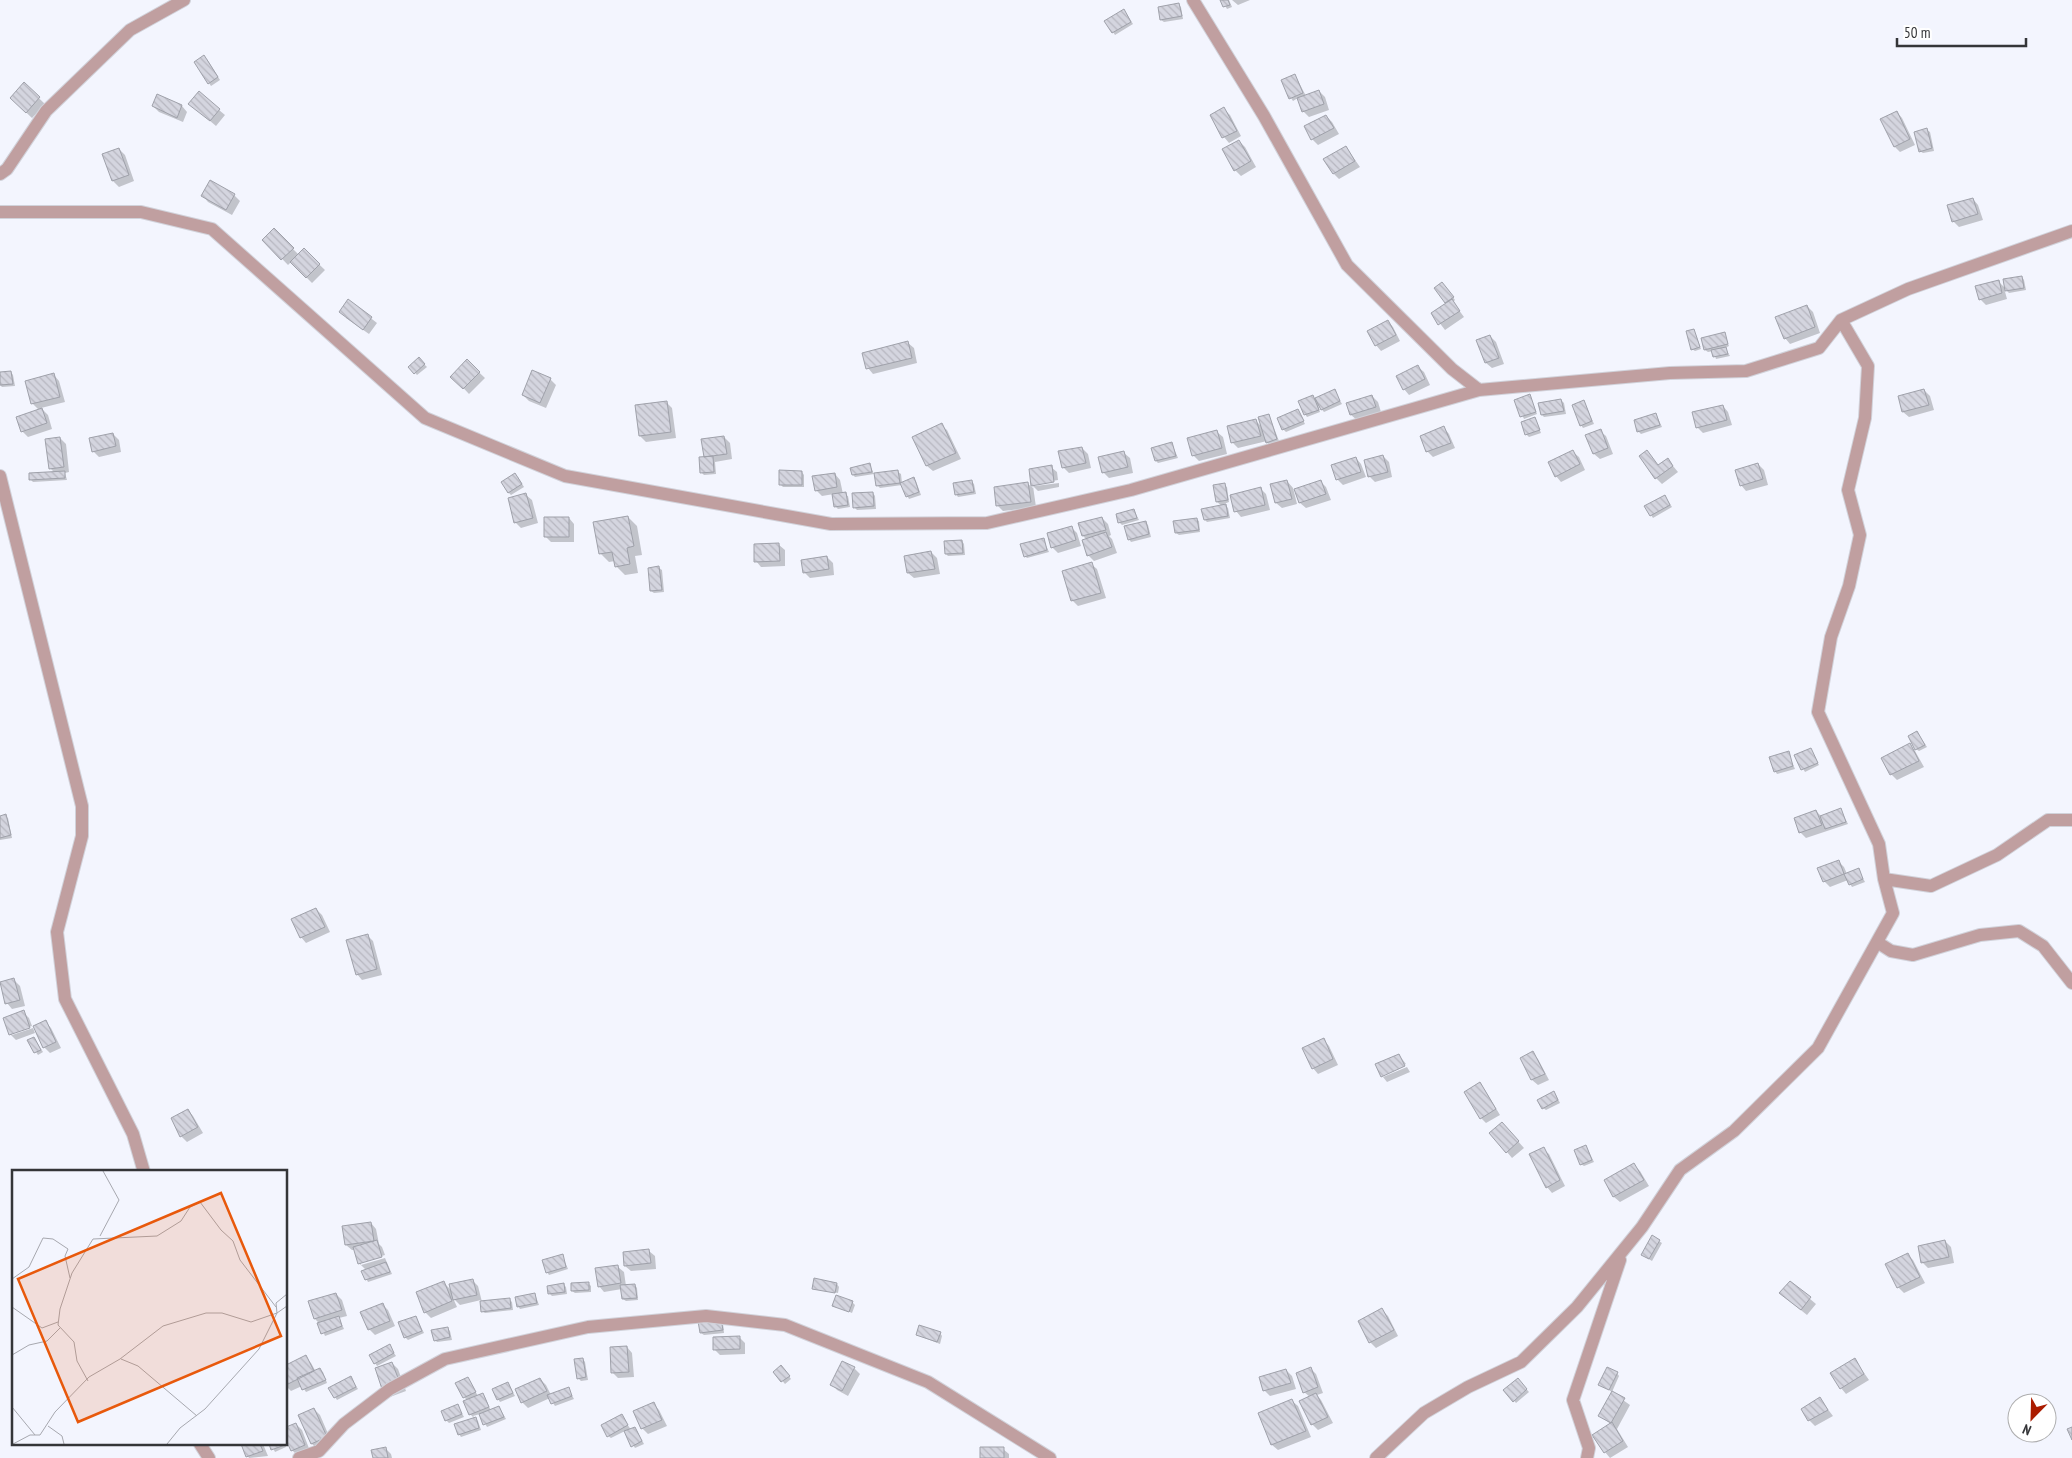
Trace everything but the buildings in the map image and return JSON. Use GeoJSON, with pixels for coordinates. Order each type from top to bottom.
{"type":"FeatureCollection","features":[{"type":"Feature","properties":{"kind":"street"},"geometry":{"type":"LineString","coordinates":[[0,174],[7,170],[46,111],[130,30],[184,0]]}},
{"type":"Feature","properties":{"kind":"street"},"geometry":{"type":"LineString","coordinates":[[1193,0],[1264,116],[1347,265],[1452,369],[1479,390]]}},
{"type":"Feature","properties":{"kind":"street"},"geometry":{"type":"LineString","coordinates":[[0,212],[141,212],[212,229],[425,418],[565,476],[831,524],[987,523],[1132,490],[1479,390],[1670,373],[1746,371],[1819,348],[1842,320],[1908,289],[2072,231]]}},
{"type":"Feature","properties":{"kind":"street"},"geometry":{"type":"LineString","coordinates":[[1376,1458],[1424,1412],[1521,1362],[1577,1308],[1642,1227],[1680,1170],[1734,1131],[1818,1048],[1893,913],[1884,879],[1879,844],[1818,712],[1831,637],[1849,586],[1860,536],[1848,490],[1865,418],[1868,366],[1842,320]]}},
{"type":"Feature","properties":{"kind":"street"},"geometry":{"type":"LineString","coordinates":[[0,476],[82,806],[82,836],[57,932],[65,999],[133,1134],[143,1170]]}},
{"type":"Feature","properties":{"kind":"street"},"geometry":{"type":"LineString","coordinates":[[1884,879],[1931,886],[1997,855],[2048,820],[2072,820]]}},
{"type":"Feature","properties":{"kind":"street"},"geometry":{"type":"LineString","coordinates":[[1876,942],[1891,950],[1913,955],[1980,935],[2019,931],[2043,946],[2072,983]]}},
{"type":"Feature","properties":{"kind":"street"},"geometry":{"type":"LineString","coordinates":[[1587,1458],[1589,1448],[1572,1400],[1623,1251]]}},
{"type":"Feature","properties":{"kind":"street"},"geometry":{"type":"LineString","coordinates":[[299,1458],[320,1451],[344,1424],[390,1389],[445,1359],[588,1327],[706,1316],[786,1325],[928,1382],[1050,1458]]}},
{"type":"Feature","properties":{"kind":"street"},"geometry":{"type":"LineString","coordinates":[[201,1446],[209,1458]]}}]}
